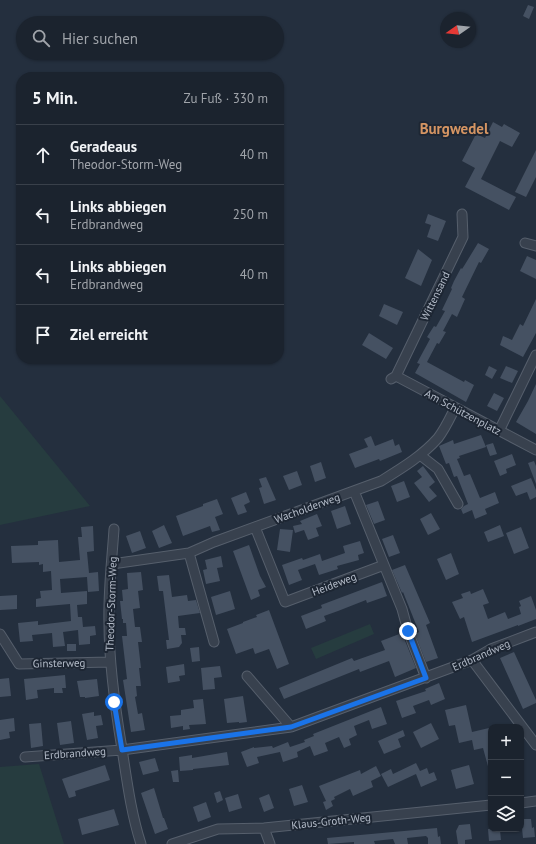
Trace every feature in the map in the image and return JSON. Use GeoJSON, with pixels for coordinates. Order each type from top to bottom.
{"type":"FeatureCollection","features":[{"type":"Feature","properties":{"kind":"street","name":"Wittensand"},"geometry":{"type":"LineString","coordinates":[[394,377],[463,237],[462,214]]}},
{"type":"Feature","properties":{"kind":"street"},"geometry":{"type":"LineString","coordinates":[[525,243],[536,246]]}},
{"type":"Feature","properties":{"kind":"street"},"geometry":{"type":"LineString","coordinates":[[499,431],[536,355]]}},
{"type":"Feature","properties":{"kind":"street","name":"Am Schützenplatz"},"geometry":{"type":"LineString","coordinates":[[394,377],[536,450]]}},
{"type":"Feature","properties":{"kind":"street","name":"Wacholderweg"},"geometry":{"type":"LineString","coordinates":[[112,564],[189,553],[381,481],[403,468],[420,455],[439,436],[455,408]]}},
{"type":"Feature","properties":{"kind":"street"},"geometry":{"type":"LineString","coordinates":[[420,455],[438,469],[458,504]]}},
{"type":"Feature","properties":{"kind":"street"},"geometry":{"type":"LineString","coordinates":[[354,491],[402,609],[408,631],[426,678]]}},
{"type":"Feature","properties":{"kind":"street","name":"Heideweg"},"geometry":{"type":"LineString","coordinates":[[255,527],[285,602],[384,565]]}},
{"type":"Feature","properties":{"kind":"street","name":"Theodor-Storm-Weg"},"geometry":{"type":"LineString","coordinates":[[114,529],[109,610],[110,662],[114,702],[133,819],[141,844]]}},
{"type":"Feature","properties":{"kind":"street"},"geometry":{"type":"LineString","coordinates":[[189,553],[214,642]]}},
{"type":"Feature","properties":{"kind":"street","name":"Erdbrandweg"},"geometry":{"type":"LineString","coordinates":[[25,756],[122,750],[291,727],[426,678],[472,660],[491,649],[536,632]]}},
{"type":"Feature","properties":{"kind":"street","name":"Ginsterweg"},"geometry":{"type":"LineString","coordinates":[[0,634],[19,664],[110,662]]}},
{"type":"Feature","properties":{"kind":"street"},"geometry":{"type":"LineString","coordinates":[[472,660],[536,745]]}},
{"type":"Feature","properties":{"kind":"street"},"geometry":{"type":"LineString","coordinates":[[248,676],[291,727]]}},
{"type":"Feature","properties":{"kind":"street"},"geometry":{"type":"LineString","coordinates":[[524,802],[536,801]]}},
{"type":"Feature","properties":{"kind":"street","name":"Klaus-Groth-Weg"},"geometry":{"type":"LineString","coordinates":[[172,844],[218,829],[264,828],[488,806]]}},
{"type":"Feature","properties":{"kind":"street"},"geometry":{"type":"LineString","coordinates":[[264,828],[270,844]]}},
{"type":"Feature","properties":{"kind":"green space"},"geometry":{"type":"Polygon","coordinates":[[[0,396],[90,506],[0,525],[0,396]]]}},
{"type":"Feature","properties":{"kind":"green space"},"geometry":{"type":"Polygon","coordinates":[[[370,624],[374,634],[316,659],[311,648],[370,624]]]}},
{"type":"Feature","properties":{"kind":"green space"},"geometry":{"type":"Polygon","coordinates":[[[39,764],[64,844],[0,844],[0,767],[39,764]]]}},
{"type":"Feature","properties":{"kind":"building"},"geometry":{"type":"Polygon","coordinates":[[[528,5],[534,7],[529,19],[523,16],[528,5]]]}},
{"type":"Feature","properties":{"kind":"building"},"geometry":{"type":"Polygon","coordinates":[[[493,122],[502,127],[504,124],[520,133],[512,147],[500,141],[481,179],[516,197],[509,210],[465,187],[475,168],[462,161],[476,134],[485,138],[493,122]]]}},
{"type":"Feature","properties":{"kind":"building"},"geometry":{"type":"Polygon","coordinates":[[[536,150],[536,177],[526,197],[515,192],[536,150]]]}},
{"type":"Feature","properties":{"kind":"building"},"geometry":{"type":"Polygon","coordinates":[[[428,214],[446,221],[438,241],[427,237],[431,225],[425,223],[428,214]]]}},
{"type":"Feature","properties":{"kind":"building"},"geometry":{"type":"Polygon","coordinates":[[[478,243],[489,249],[481,263],[479,262],[462,297],[465,299],[457,317],[452,314],[443,331],[446,332],[439,344],[437,343],[427,362],[464,382],[465,380],[474,385],[466,402],[415,373],[420,364],[417,363],[430,339],[427,337],[434,326],[436,327],[445,311],[442,310],[452,289],[451,288],[454,281],[478,243]]]}},
{"type":"Feature","properties":{"kind":"building"},"geometry":{"type":"Polygon","coordinates":[[[418,249],[432,260],[421,286],[405,278],[418,249]]]}},
{"type":"Feature","properties":{"kind":"building"},"geometry":{"type":"Polygon","coordinates":[[[527,256],[536,260],[536,279],[520,271],[527,256]]]}},
{"type":"Feature","properties":{"kind":"building"},"geometry":{"type":"Polygon","coordinates":[[[536,299],[536,333],[523,357],[500,345],[503,336],[512,340],[520,324],[523,326],[536,299]]]}},
{"type":"Feature","properties":{"kind":"building"},"geometry":{"type":"Polygon","coordinates":[[[384,304],[403,312],[397,325],[379,316],[384,304]]]}},
{"type":"Feature","properties":{"kind":"building"},"geometry":{"type":"Polygon","coordinates":[[[369,333],[393,348],[386,359],[362,345],[369,333]]]}},
{"type":"Feature","properties":{"kind":"building"},"geometry":{"type":"Polygon","coordinates":[[[489,366],[497,370],[492,379],[485,375],[489,366]]]}},
{"type":"Feature","properties":{"kind":"building"},"geometry":{"type":"Polygon","coordinates":[[[506,366],[518,371],[512,383],[500,378],[506,366]]]}},
{"type":"Feature","properties":{"kind":"building"},"geometry":{"type":"Polygon","coordinates":[[[536,384],[536,434],[516,422],[536,384]]]}},
{"type":"Feature","properties":{"kind":"building"},"geometry":{"type":"Polygon","coordinates":[[[494,393],[504,398],[497,411],[487,406],[494,393]]]}},
{"type":"Feature","properties":{"kind":"building"},"geometry":{"type":"Polygon","coordinates":[[[481,435],[486,447],[459,456],[460,458],[457,459],[464,476],[470,474],[480,498],[495,492],[499,503],[485,509],[487,514],[475,519],[472,510],[463,514],[461,509],[468,504],[457,476],[454,477],[449,463],[446,464],[439,446],[453,440],[454,444],[481,435]]]}},
{"type":"Feature","properties":{"kind":"building"},"geometry":{"type":"Polygon","coordinates":[[[371,436],[375,446],[393,439],[395,446],[399,444],[402,452],[380,461],[379,459],[355,468],[349,454],[368,447],[364,439],[371,436]]]}},
{"type":"Feature","properties":{"kind":"building"},"geometry":{"type":"Polygon","coordinates":[[[493,443],[497,454],[490,456],[486,445],[493,443]]]}},
{"type":"Feature","properties":{"kind":"building"},"geometry":{"type":"Polygon","coordinates":[[[512,454],[516,465],[506,469],[507,473],[500,476],[494,461],[512,454]]]}},
{"type":"Feature","properties":{"kind":"building"},"geometry":{"type":"Polygon","coordinates":[[[534,461],[536,466],[536,484],[528,463],[534,461]]]}},
{"type":"Feature","properties":{"kind":"building"},"geometry":{"type":"Polygon","coordinates":[[[321,462],[326,478],[315,482],[310,466],[321,462]]]}},
{"type":"Feature","properties":{"kind":"building"},"geometry":{"type":"Polygon","coordinates":[[[423,466],[435,482],[429,487],[437,496],[429,502],[414,483],[422,477],[417,471],[423,466]]]}},
{"type":"Feature","properties":{"kind":"building"},"geometry":{"type":"Polygon","coordinates":[[[297,471],[302,485],[289,490],[283,476],[297,471]]]}},
{"type":"Feature","properties":{"kind":"building"},"geometry":{"type":"Polygon","coordinates":[[[266,477],[276,500],[264,504],[259,488],[262,487],[259,479],[266,477]]]}},
{"type":"Feature","properties":{"kind":"building"},"geometry":{"type":"Polygon","coordinates":[[[531,478],[536,490],[536,497],[530,500],[527,492],[516,496],[511,486],[531,478]]]}},
{"type":"Feature","properties":{"kind":"building"},"geometry":{"type":"Polygon","coordinates":[[[404,481],[410,497],[397,502],[391,486],[404,481]]]}},
{"type":"Feature","properties":{"kind":"building"},"geometry":{"type":"Polygon","coordinates":[[[246,492],[250,502],[244,505],[247,512],[238,515],[231,498],[246,492]]]}},
{"type":"Feature","properties":{"kind":"building"},"geometry":{"type":"Polygon","coordinates":[[[217,499],[223,514],[215,517],[220,530],[212,532],[210,526],[183,536],[176,516],[217,499]]]}},
{"type":"Feature","properties":{"kind":"building"},"geometry":{"type":"Polygon","coordinates":[[[378,501],[385,520],[374,524],[366,505],[378,501]]]}},
{"type":"Feature","properties":{"kind":"building"},"geometry":{"type":"Polygon","coordinates":[[[345,506],[351,524],[337,529],[331,511],[345,506]]]}},
{"type":"Feature","properties":{"kind":"building"},"geometry":{"type":"Polygon","coordinates":[[[431,513],[440,529],[428,535],[420,519],[431,513]]]}},
{"type":"Feature","properties":{"kind":"building"},"geometry":{"type":"Polygon","coordinates":[[[317,514],[322,526],[316,528],[319,536],[308,540],[304,530],[295,533],[293,526],[302,524],[300,521],[317,514]]]}},
{"type":"Feature","properties":{"kind":"building"},"geometry":{"type":"Polygon","coordinates":[[[164,525],[172,543],[159,548],[152,531],[164,525]]]}},
{"type":"Feature","properties":{"kind":"building"},"geometry":{"type":"Polygon","coordinates":[[[500,525],[504,536],[488,542],[484,532],[500,525]]]}},
{"type":"Feature","properties":{"kind":"building"},"geometry":{"type":"Polygon","coordinates":[[[93,526],[94,551],[87,552],[89,573],[98,572],[99,591],[88,592],[87,577],[60,579],[61,593],[87,591],[87,604],[77,605],[78,617],[82,617],[83,627],[95,626],[96,635],[90,636],[90,644],[79,645],[78,630],[63,632],[65,646],[53,647],[52,633],[32,635],[33,641],[20,642],[18,623],[38,621],[38,625],[71,621],[70,604],[36,607],[36,599],[41,598],[40,591],[52,590],[51,571],[43,572],[43,564],[39,565],[39,562],[12,563],[11,546],[38,545],[38,541],[58,540],[59,562],[80,560],[78,537],[82,537],[81,527],[93,526]]]}},
{"type":"Feature","properties":{"kind":"building"},"geometry":{"type":"Polygon","coordinates":[[[521,527],[529,548],[514,554],[506,533],[521,527]]]}},
{"type":"Feature","properties":{"kind":"building"},"geometry":{"type":"Polygon","coordinates":[[[280,529],[293,530],[290,552],[277,550],[280,529]]]}},
{"type":"Feature","properties":{"kind":"building"},"geometry":{"type":"Polygon","coordinates":[[[140,531],[146,548],[132,553],[126,536],[140,531]]]}},
{"type":"Feature","properties":{"kind":"building"},"geometry":{"type":"Polygon","coordinates":[[[393,535],[400,553],[389,557],[382,539],[393,535]]]}},
{"type":"Feature","properties":{"kind":"building"},"geometry":{"type":"Polygon","coordinates":[[[360,541],[364,553],[358,555],[359,560],[337,566],[338,569],[319,575],[315,564],[298,570],[302,580],[289,585],[282,565],[320,554],[322,561],[345,553],[343,546],[360,541]]]}},
{"type":"Feature","properties":{"kind":"building"},"geometry":{"type":"Polygon","coordinates":[[[249,545],[260,576],[266,587],[258,590],[260,596],[251,600],[233,551],[249,545]]]}},
{"type":"Feature","properties":{"kind":"building"},"geometry":{"type":"Polygon","coordinates":[[[451,553],[459,574],[446,580],[437,559],[451,553]]]}},
{"type":"Feature","properties":{"kind":"building"},"geometry":{"type":"Polygon","coordinates":[[[221,556],[223,567],[217,568],[220,581],[206,584],[203,570],[207,569],[205,560],[221,556]]]}},
{"type":"Feature","properties":{"kind":"building"},"geometry":{"type":"Polygon","coordinates":[[[405,565],[430,623],[426,625],[438,658],[426,662],[415,634],[419,632],[403,592],[402,593],[392,570],[405,565]]]}},
{"type":"Feature","properties":{"kind":"building"},"geometry":{"type":"Polygon","coordinates":[[[141,572],[143,590],[138,591],[140,608],[133,609],[135,627],[140,627],[142,642],[138,642],[141,668],[139,668],[141,686],[136,686],[137,696],[135,697],[138,714],[142,713],[145,730],[131,732],[123,680],[127,679],[122,636],[127,636],[126,623],[123,623],[120,601],[123,601],[122,590],[128,589],[127,573],[141,572]]]}},
{"type":"Feature","properties":{"kind":"building"},"geometry":{"type":"Polygon","coordinates":[[[169,575],[172,597],[187,595],[188,601],[196,600],[200,613],[178,616],[179,628],[185,628],[186,635],[181,635],[182,643],[179,647],[167,649],[166,640],[169,640],[163,591],[159,591],[157,576],[169,575]]]}},
{"type":"Feature","properties":{"kind":"building"},"geometry":{"type":"Polygon","coordinates":[[[382,582],[387,596],[367,603],[366,600],[324,616],[326,621],[306,629],[301,616],[322,608],[321,605],[382,582]]]}},
{"type":"Feature","properties":{"kind":"building"},"geometry":{"type":"Polygon","coordinates":[[[483,589],[489,603],[483,605],[488,619],[505,612],[508,619],[521,614],[519,607],[521,606],[519,601],[531,596],[536,610],[536,619],[472,642],[464,617],[460,619],[452,602],[463,598],[461,594],[470,591],[471,594],[483,589]]]}},
{"type":"Feature","properties":{"kind":"building"},"geometry":{"type":"Polygon","coordinates":[[[230,591],[235,609],[216,615],[211,597],[230,591]]]}},
{"type":"Feature","properties":{"kind":"building"},"geometry":{"type":"Polygon","coordinates":[[[17,595],[17,609],[0,610],[0,596],[17,595]]]}},
{"type":"Feature","properties":{"kind":"building"},"geometry":{"type":"Polygon","coordinates":[[[269,610],[289,664],[277,669],[269,649],[255,654],[253,648],[236,654],[227,629],[257,617],[256,615],[269,610]]]}},
{"type":"Feature","properties":{"kind":"building"},"geometry":{"type":"Polygon","coordinates":[[[402,633],[416,668],[395,677],[389,661],[360,672],[359,669],[284,699],[279,688],[352,658],[354,661],[385,650],[381,641],[402,633]]]}},
{"type":"Feature","properties":{"kind":"building"},"geometry":{"type":"Polygon","coordinates":[[[67,644],[76,644],[76,651],[67,651],[67,644]]]}},
{"type":"Feature","properties":{"kind":"building"},"geometry":{"type":"Polygon","coordinates":[[[199,647],[200,661],[192,662],[190,648],[199,647]]]}},
{"type":"Feature","properties":{"kind":"building"},"geometry":{"type":"Polygon","coordinates":[[[514,652],[536,700],[536,703],[523,709],[500,658],[514,652]]]}},
{"type":"Feature","properties":{"kind":"building"},"geometry":{"type":"Polygon","coordinates":[[[184,664],[185,675],[179,676],[180,681],[168,683],[166,667],[184,664]]]}},
{"type":"Feature","properties":{"kind":"building"},"geometry":{"type":"Polygon","coordinates":[[[220,666],[222,677],[214,678],[215,689],[203,690],[201,668],[220,666]]]}},
{"type":"Feature","properties":{"kind":"building"},"geometry":{"type":"Polygon","coordinates":[[[65,675],[66,688],[62,688],[63,693],[54,693],[54,688],[37,690],[38,698],[26,700],[24,679],[65,675]]]}},
{"type":"Feature","properties":{"kind":"building"},"geometry":{"type":"Polygon","coordinates":[[[9,678],[11,696],[0,697],[0,679],[9,678]]]}},
{"type":"Feature","properties":{"kind":"building"},"geometry":{"type":"Polygon","coordinates":[[[97,679],[99,696],[85,698],[80,697],[77,681],[97,679]]]}},
{"type":"Feature","properties":{"kind":"building"},"geometry":{"type":"Polygon","coordinates":[[[439,683],[445,699],[431,705],[429,700],[413,706],[416,713],[402,718],[396,701],[426,691],[425,689],[439,683]]]}},
{"type":"Feature","properties":{"kind":"building"},"geometry":{"type":"Polygon","coordinates":[[[243,696],[247,722],[227,723],[224,699],[243,696]]]}},
{"type":"Feature","properties":{"kind":"building"},"geometry":{"type":"Polygon","coordinates":[[[203,699],[206,724],[189,725],[190,729],[183,730],[183,726],[171,728],[170,716],[181,715],[181,710],[194,708],[193,700],[203,699]]]}},
{"type":"Feature","properties":{"kind":"building"},"geometry":{"type":"Polygon","coordinates":[[[466,705],[472,732],[488,728],[488,766],[483,748],[474,750],[472,740],[459,743],[455,725],[449,726],[445,710],[466,705]]]}},
{"type":"Feature","properties":{"kind":"building"},"geometry":{"type":"Polygon","coordinates":[[[381,707],[387,724],[372,729],[369,720],[354,726],[357,735],[349,739],[351,745],[344,748],[339,737],[325,743],[328,751],[314,756],[310,746],[297,752],[298,757],[283,762],[280,752],[257,757],[259,763],[247,767],[241,752],[254,747],[272,746],[273,748],[288,742],[290,747],[305,742],[304,740],[314,736],[313,734],[381,707]]]}},
{"type":"Feature","properties":{"kind":"building"},"geometry":{"type":"Polygon","coordinates":[[[94,712],[94,716],[101,715],[103,725],[96,726],[98,738],[87,740],[82,714],[94,712]]]}},
{"type":"Feature","properties":{"kind":"building"},"geometry":{"type":"Polygon","coordinates":[[[14,718],[15,731],[9,732],[10,738],[0,740],[0,720],[14,718]]]}},
{"type":"Feature","properties":{"kind":"building"},"geometry":{"type":"Polygon","coordinates":[[[71,721],[74,743],[60,745],[57,723],[71,721]]]}},
{"type":"Feature","properties":{"kind":"building"},"geometry":{"type":"Polygon","coordinates":[[[41,723],[43,746],[31,748],[29,724],[41,723]]]}},
{"type":"Feature","properties":{"kind":"building"},"geometry":{"type":"Polygon","coordinates":[[[431,723],[439,739],[421,748],[413,732],[431,723]]]}},
{"type":"Feature","properties":{"kind":"building"},"geometry":{"type":"Polygon","coordinates":[[[403,730],[405,736],[398,739],[401,747],[384,754],[378,741],[403,730]]]}},
{"type":"Feature","properties":{"kind":"building"},"geometry":{"type":"Polygon","coordinates":[[[227,752],[229,765],[180,771],[179,757],[192,755],[192,758],[227,752]]]}},
{"type":"Feature","properties":{"kind":"building"},"geometry":{"type":"Polygon","coordinates":[[[155,758],[159,771],[143,775],[139,762],[155,758]]]}},
{"type":"Feature","properties":{"kind":"building"},"geometry":{"type":"Polygon","coordinates":[[[416,763],[420,771],[427,768],[429,774],[434,772],[437,780],[421,787],[416,774],[388,787],[381,774],[391,769],[393,774],[416,763]]]}},
{"type":"Feature","properties":{"kind":"building"},"geometry":{"type":"Polygon","coordinates":[[[105,765],[110,780],[75,791],[76,796],[69,798],[62,779],[105,765]]]}},
{"type":"Feature","properties":{"kind":"building"},"geometry":{"type":"Polygon","coordinates":[[[469,765],[474,784],[456,789],[451,770],[469,765]]]}},
{"type":"Feature","properties":{"kind":"building"},"geometry":{"type":"Polygon","coordinates":[[[376,766],[381,776],[371,781],[373,787],[353,796],[350,789],[334,797],[335,799],[331,801],[333,806],[326,810],[323,802],[326,801],[319,786],[360,770],[361,774],[376,766]]]}},
{"type":"Feature","properties":{"kind":"building"},"geometry":{"type":"Polygon","coordinates":[[[178,770],[179,782],[173,782],[171,771],[178,770]]]}},
{"type":"Feature","properties":{"kind":"building"},"geometry":{"type":"Polygon","coordinates":[[[302,785],[308,802],[294,806],[289,789],[302,785]]]}},
{"type":"Feature","properties":{"kind":"building"},"geometry":{"type":"Polygon","coordinates":[[[154,788],[168,829],[155,834],[141,793],[154,788]]]}},
{"type":"Feature","properties":{"kind":"building"},"geometry":{"type":"Polygon","coordinates":[[[220,791],[223,800],[217,803],[214,793],[220,791]]]}},
{"type":"Feature","properties":{"kind":"building"},"geometry":{"type":"Polygon","coordinates":[[[238,794],[242,808],[229,812],[225,798],[238,794]]]}},
{"type":"Feature","properties":{"kind":"building"},"geometry":{"type":"Polygon","coordinates":[[[269,794],[274,808],[264,812],[259,798],[269,794]]]}},
{"type":"Feature","properties":{"kind":"building"},"geometry":{"type":"Polygon","coordinates":[[[206,802],[211,817],[198,822],[193,807],[206,802]]]}},
{"type":"Feature","properties":{"kind":"building"},"geometry":{"type":"Polygon","coordinates":[[[114,809],[119,825],[82,835],[78,819],[114,809]]]}},
{"type":"Feature","properties":{"kind":"building"},"geometry":{"type":"Polygon","coordinates":[[[524,819],[531,819],[535,837],[523,838],[524,819]]]}},
{"type":"Feature","properties":{"kind":"building"},"geometry":{"type":"Polygon","coordinates":[[[470,824],[472,839],[465,840],[465,844],[458,844],[456,831],[459,825],[470,824]]]}},
{"type":"Feature","properties":{"kind":"building"},"geometry":{"type":"Polygon","coordinates":[[[437,828],[438,837],[440,836],[441,844],[428,844],[428,838],[426,836],[407,838],[408,844],[395,844],[393,839],[374,841],[375,844],[354,844],[354,842],[328,844],[327,838],[437,828]]]}},
{"type":"Feature","properties":{"kind":"building"},"geometry":{"type":"Polygon","coordinates":[[[488,832],[500,832],[501,840],[489,841],[488,832]]]}},
{"type":"Feature","properties":{"kind":"district","name":"Burgwedel"},"geometry":{"type":"Point","coordinates":[454,128]}},
{"type":"Feature","properties":{"kind":"route"},"geometry":{"type":"LineString","coordinates":[[114,702],[122,750],[291,727],[426,678],[408,631]]}}]}
